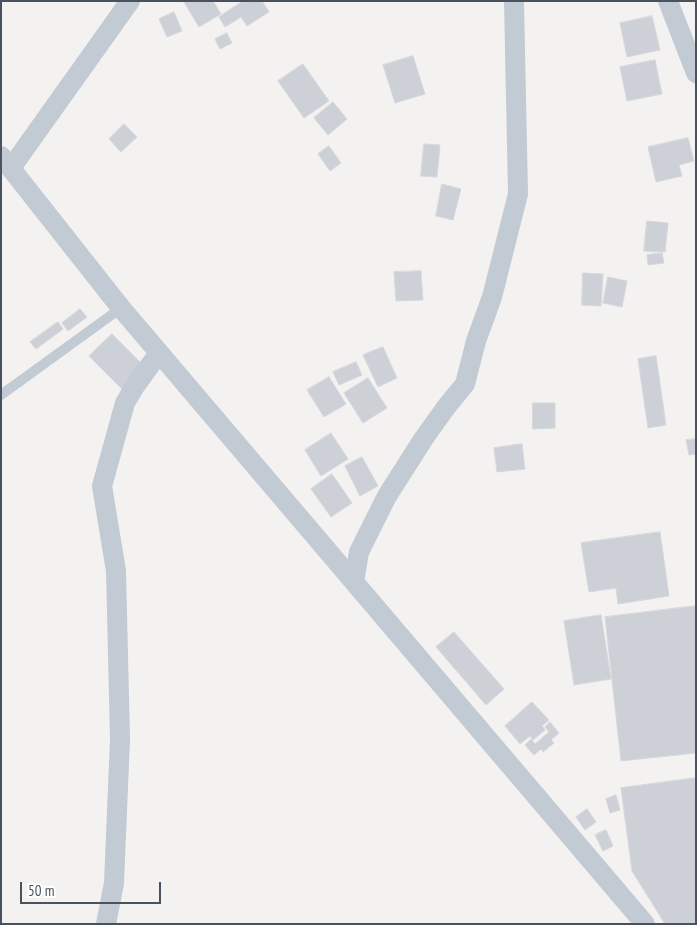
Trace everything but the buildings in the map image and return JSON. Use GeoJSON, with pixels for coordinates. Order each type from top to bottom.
{"type":"FeatureCollection","features":[{"type":"Feature","properties":{"kind":"street"},"geometry":{"type":"LineString","coordinates":[[130,1],[6,162],[121,308],[645,924]]}},
{"type":"Feature","properties":{"kind":"street"},"geometry":{"type":"LineString","coordinates":[[354,582],[359,552],[387,496],[430,430],[466,384],[476,341],[492,297],[518,194],[514,1]]}},
{"type":"Feature","properties":{"kind":"street"},"geometry":{"type":"LineString","coordinates":[[668,1],[696,73]]}},
{"type":"Feature","properties":{"kind":"street"},"geometry":{"type":"LineString","coordinates":[[106,924],[114,883],[120,739],[116,571],[102,486],[125,402],[159,353]]}},
{"type":"Feature","properties":{"kind":"lane"},"geometry":{"type":"LineString","coordinates":[[1,395],[121,308]]}}]}
